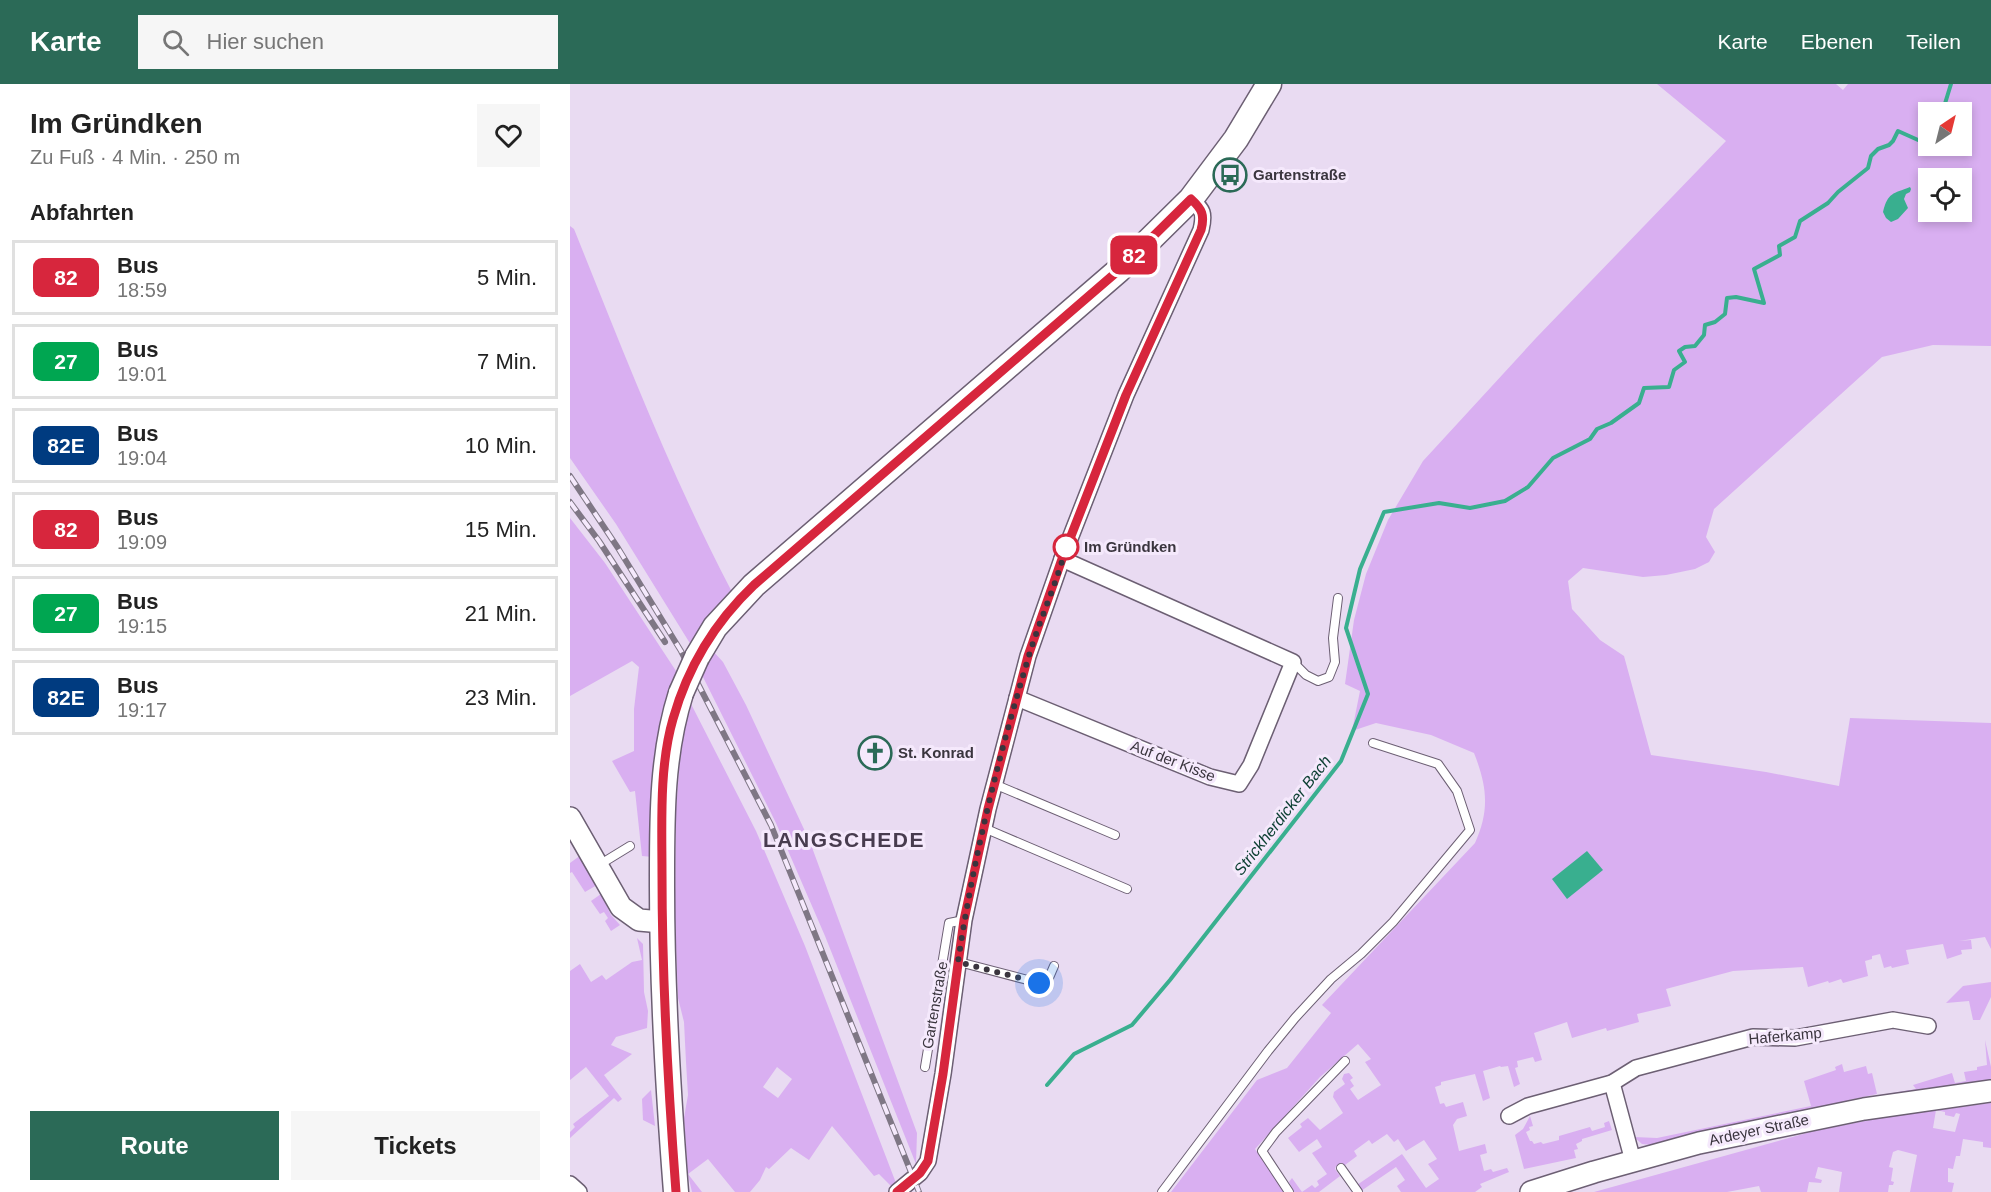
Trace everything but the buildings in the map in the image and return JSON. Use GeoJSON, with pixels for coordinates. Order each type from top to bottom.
{"type":"FeatureCollection","features":[{"type":"Feature","properties":{"kind":"main road"},"geometry":{"type":"LineString","coordinates":[[676,1192],[665,1040],[662,810],[667,749],[672,722],[681,693],[697,657],[715,627],[754,585],[1119,270],[1191,199],[1236,139],[1269,84]]}},
{"type":"Feature","properties":{"kind":"main road"},"geometry":{"type":"LineString","coordinates":[[570,818],[621,907],[639,920],[662,922]]}},
{"type":"Feature","properties":{"kind":"main road","name":"Ardeyer Straße"},"geometry":{"type":"LineString","coordinates":[[1531,1192],[1699,1143],[1808,1119],[1874,1107],[1991,1091]]}},
{"type":"Feature","properties":{"kind":"street","name":"Gartenstraße"},"geometry":{"type":"LineString","coordinates":[[897,1192],[920,1173],[928,1161],[943,1074],[964,920],[994,784],[1028,656],[1062,559],[1126,395],[1201,230],[1204,219],[1202,209],[1191,199]]}},
{"type":"Feature","properties":{"kind":"street"},"geometry":{"type":"LineString","coordinates":[[1062,559],[1293,662]]}},
{"type":"Feature","properties":{"kind":"street","name":"Auf der Kisse"},"geometry":{"type":"LineString","coordinates":[[1017,698],[1210,777],[1239,784],[1251,765],[1293,662]]}},
{"type":"Feature","properties":{"kind":"street","name":"Haferkamp"},"geometry":{"type":"LineString","coordinates":[[1509,1116],[1528,1106],[1612,1083],[1636,1068],[1753,1037],[1795,1038],[1893,1020],[1928,1026]]}},
{"type":"Feature","properties":{"kind":"street"},"geometry":{"type":"LineString","coordinates":[[1612,1083],[1632,1161]]}},
{"type":"Feature","properties":{"kind":"street"},"geometry":{"type":"LineString","coordinates":[[570,1184],[579,1192]]}},
{"type":"Feature","properties":{"kind":"lane"},"geometry":{"type":"LineString","coordinates":[[1293,662],[1306,675],[1318,681],[1329,677],[1335,662],[1333,638],[1338,598]]}},
{"type":"Feature","properties":{"kind":"lane"},"geometry":{"type":"LineString","coordinates":[[1162,1192],[1295,1018],[1331,979],[1361,954],[1393,922],[1470,831],[1457,790],[1438,764],[1373,743]]}},
{"type":"Feature","properties":{"kind":"lane"},"geometry":{"type":"LineString","coordinates":[[994,784],[1115,835]]}},
{"type":"Feature","properties":{"kind":"lane"},"geometry":{"type":"LineString","coordinates":[[984,828],[1127,889]]}},
{"type":"Feature","properties":{"kind":"lane"},"geometry":{"type":"LineString","coordinates":[[598,866],[630,846]]}},
{"type":"Feature","properties":{"kind":"lane","name":"Gartenstraße"},"geometry":{"type":"LineString","coordinates":[[925,1067],[949,923],[964,920]]}},
{"type":"Feature","properties":{"kind":"lane"},"geometry":{"type":"LineString","coordinates":[[958,962],[1039,983],[1048,980],[1054,966]]}},
{"type":"Feature","properties":{"kind":"lane"},"geometry":{"type":"LineString","coordinates":[[1289,1192],[1262,1151],[1276,1132],[1345,1061]]}},
{"type":"Feature","properties":{"kind":"lane"},"geometry":{"type":"LineString","coordinates":[[1341,1168],[1358,1192]]}},
{"type":"Feature","properties":{"kind":"shaded area"},"geometry":{"type":"Polygon","coordinates":[[[1657,84],[1836,84],[1843,90],[1848,84],[1991,84],[1991,346],[1933,345],[1882,357],[1714,509],[1706,537],[1715,552],[1709,562],[1695,569],[1643,577],[1583,568],[1568,581],[1572,609],[1600,640],[1624,656],[1651,755],[1766,772],[1839,786],[1850,718],[1991,723],[1991,949],[1985,937],[1959,941],[1971,940],[1972,949],[1961,950],[1962,954],[1947,959],[1943,944],[1906,950],[1909,964],[1892,968],[1891,966],[1884,968],[1880,954],[1865,961],[1868,976],[1843,983],[1841,979],[1808,987],[1803,967],[1733,971],[1666,989],[1671,1006],[1637,1014],[1639,1022],[1607,1031],[1606,1028],[1572,1038],[1567,1022],[1534,1033],[1542,1060],[1535,1062],[1533,1057],[1517,1061],[1518,1067],[1515,1068],[1520,1084],[1514,1087],[1508,1066],[1500,1066],[1483,1071],[1490,1098],[1483,1101],[1475,1074],[1441,1082],[1441,1085],[1435,1087],[1440,1104],[1444,1103],[1446,1107],[1463,1102],[1467,1116],[1457,1119],[1453,1125],[1459,1151],[1485,1144],[1487,1153],[1480,1155],[1484,1171],[1491,1169],[1493,1172],[1507,1168],[1509,1172],[1480,1184],[1482,1187],[1475,1192],[1401,1192],[1397,1186],[1405,1180],[1396,1167],[1361,1191],[1357,1185],[1402,1154],[1426,1188],[1439,1179],[1428,1164],[1437,1159],[1424,1140],[1406,1151],[1398,1139],[1394,1142],[1387,1134],[1372,1144],[1369,1140],[1354,1151],[1357,1156],[1341,1168],[1336,1166],[1335,1169],[1340,1176],[1319,1192],[1302,1192],[1312,1185],[1315,1188],[1319,1185],[1317,1181],[1327,1174],[1312,1153],[1322,1147],[1317,1139],[1299,1152],[1288,1138],[1302,1127],[1300,1124],[1308,1118],[1320,1130],[1343,1113],[1333,1097],[1334,1092],[1345,1084],[1342,1079],[1344,1074],[1349,1073],[1353,1078],[1350,1080],[1354,1086],[1350,1089],[1358,1100],[1381,1085],[1365,1062],[1371,1059],[1358,1044],[1320,1077],[1255,1149],[1284,1192],[1171,1192],[1257,1080],[1287,1068],[1331,1013],[1322,1005],[1475,843],[1480,831],[1485,798],[1482,776],[1474,753],[1431,735],[1376,723],[1352,731],[1360,691],[1345,684],[1354,620],[1366,574],[1388,520],[1423,461],[1536,338],[1726,141],[1657,84]]]}},
{"type":"Feature","properties":{"kind":"shaded area"},"geometry":{"type":"Polygon","coordinates":[[[1910,187],[1910,192],[1904,199],[1908,208],[1898,219],[1891,222],[1883,212],[1889,197],[1910,187]]]}},
{"type":"Feature","properties":{"kind":"shaded area"},"geometry":{"type":"Polygon","coordinates":[[[570,226],[574,229],[667,457],[731,590],[706,619],[691,645],[616,524],[570,458],[570,226]]]}},
{"type":"Feature","properties":{"kind":"shaded area"},"geometry":{"type":"Polygon","coordinates":[[[570,518],[605,563],[678,674],[653,857],[642,856],[635,791],[630,792],[612,761],[634,751],[634,709],[639,667],[632,661],[570,696],[570,518]]]}},
{"type":"Feature","properties":{"kind":"shaded area"},"geometry":{"type":"Polygon","coordinates":[[[712,650],[723,662],[746,705],[810,842],[917,1133],[916,1164],[825,936],[776,823],[701,673],[712,650]]]}},
{"type":"Feature","properties":{"kind":"shaded area"},"geometry":{"type":"Polygon","coordinates":[[[689,700],[756,831],[805,946],[896,1183],[891,1186],[879,1174],[874,1176],[832,1126],[809,1160],[791,1148],[769,1169],[766,1167],[760,1180],[750,1192],[735,1192],[708,1159],[688,1174],[702,1192],[692,1192],[688,1175],[684,1118],[688,1095],[684,1022],[678,998],[675,919],[676,810],[680,759],[689,700]],[[777,1067],[763,1087],[778,1098],[792,1079],[777,1067]]]}},
{"type":"Feature","properties":{"kind":"shaded area"},"geometry":{"type":"Polygon","coordinates":[[[1587,851],[1603,870],[1567,899],[1552,879],[1587,851]]]}},
{"type":"Feature","properties":{"kind":"shaded area"},"geometry":{"type":"Polygon","coordinates":[[[581,855],[597,885],[585,892],[572,872],[570,873],[570,863],[581,855]]]}},
{"type":"Feature","properties":{"kind":"shaded area"},"geometry":{"type":"Polygon","coordinates":[[[601,894],[611,915],[620,925],[611,931],[605,921],[608,918],[604,912],[600,914],[591,901],[601,894]]]}},
{"type":"Feature","properties":{"kind":"shaded area"},"geometry":{"type":"Polygon","coordinates":[[[637,938],[643,944],[644,992],[648,1011],[647,1028],[616,1037],[611,1045],[632,1054],[604,1075],[622,1099],[618,1102],[614,1098],[570,1138],[570,1132],[575,1127],[573,1124],[609,1096],[586,1067],[570,1080],[570,971],[580,964],[591,982],[602,975],[606,980],[632,962],[642,960],[637,938]]]}},
{"type":"Feature","properties":{"kind":"shaded area"},"geometry":{"type":"Polygon","coordinates":[[[1991,982],[1991,997],[1980,1020],[1973,1020],[1969,1001],[1946,1003],[1963,986],[1991,982]]]}},
{"type":"Feature","properties":{"kind":"shaded area"},"geometry":{"type":"Polygon","coordinates":[[[1985,1040],[1991,1067],[1991,1082],[1652,1145],[1642,1144],[1634,1137],[1657,1138],[1811,1106],[1804,1081],[1836,1070],[1835,1067],[1842,1064],[1844,1072],[1866,1066],[1868,1074],[1872,1073],[1877,1094],[1845,1101],[1916,1089],[1913,1085],[1952,1073],[1955,1083],[1966,1081],[1964,1072],[1977,1070],[1977,1067],[1987,1065],[1985,1040]]]}},
{"type":"Feature","properties":{"kind":"shaded area"},"geometry":{"type":"Polygon","coordinates":[[[651,1090],[655,1126],[643,1120],[642,1099],[651,1090]]]}},
{"type":"Feature","properties":{"kind":"shaded area"},"geometry":{"type":"Polygon","coordinates":[[[1991,1103],[1991,1148],[1983,1147],[1983,1142],[1963,1139],[1960,1156],[1956,1156],[1953,1169],[1948,1168],[1948,1182],[1954,1183],[1952,1192],[1910,1192],[1917,1155],[1898,1150],[1893,1152],[1889,1167],[1893,1168],[1891,1181],[1894,1182],[1893,1185],[1889,1185],[1888,1192],[1839,1192],[1842,1172],[1818,1167],[1815,1178],[1822,1180],[1821,1183],[1809,1182],[1807,1192],[1761,1192],[1759,1186],[1727,1192],[1594,1192],[1814,1131],[1885,1117],[1936,1110],[1933,1128],[1955,1132],[1960,1114],[1956,1113],[1954,1117],[1937,1110],[1991,1103]]]}},
{"type":"Feature","properties":{"kind":"shaded area"},"geometry":{"type":"Polygon","coordinates":[[[1530,1116],[1533,1126],[1529,1127],[1530,1130],[1526,1132],[1534,1144],[1559,1140],[1559,1136],[1590,1127],[1592,1131],[1605,1127],[1604,1123],[1609,1121],[1612,1130],[1582,1139],[1576,1144],[1578,1149],[1574,1150],[1576,1158],[1524,1169],[1515,1135],[1523,1129],[1530,1116]]]}},
{"type":"Feature","properties":{"kind":"shaded area"},"geometry":{"type":"Polygon","coordinates":[[[1292,1178],[1302,1192],[1294,1192],[1289,1182],[1292,1178]]]}},
{"type":"Feature","properties":{"kind":"waterway","name":"Strickherdicker Bach"},"geometry":{"type":"LineString","coordinates":[[1945,102],[1951,84]]}},
{"type":"Feature","properties":{"kind":"waterway","name":"Strickherdicker Bach"},"geometry":{"type":"LineString","coordinates":[[1047,1085],[1074,1054],[1132,1025],[1170,980],[1341,761],[1368,694],[1346,628],[1360,569],[1384,512],[1439,503],[1470,508],[1505,501],[1528,487],[1553,458],[1590,439],[1597,429],[1611,423],[1639,403],[1644,388],[1669,387],[1674,370],[1685,362],[1679,351],[1685,347],[1695,346],[1704,335],[1705,325],[1715,322],[1725,314],[1727,298],[1736,297],[1764,303],[1754,269],[1780,255],[1779,246],[1795,237],[1800,221],[1828,203],[1868,168],[1871,156],[1878,149],[1889,145],[1898,131],[1918,140]]}},
{"type":"Feature","properties":{"kind":"railway"},"geometry":{"type":"LineString","coordinates":[[570,476],[618,548],[681,651],[771,825],[919,1192]]}},
{"type":"Feature","properties":{"kind":"railway"},"geometry":{"type":"LineString","coordinates":[[570,502],[599,541],[665,642]]}},
{"type":"Feature","properties":{"kind":"bus line","name":"82"},"geometry":{"type":"LineString","coordinates":[[676,1192],[663,988],[662,810],[667,749],[672,722],[693,665],[715,627],[740,598],[1119,270],[1191,199],[1202,209],[1204,219],[1201,230],[1126,395],[1062,559],[1028,656],[988,809],[964,920],[943,1074],[928,1161],[920,1173],[897,1192]]}},
{"type":"Feature","properties":{"kind":"place","name":"Gartenstraße"},"geometry":{"type":"Point","coordinates":[1230,175]}},
{"type":"Feature","properties":{"kind":"place","name":"Im Gründken"},"geometry":{"type":"Point","coordinates":[1066,547]}},
{"type":"Feature","properties":{"kind":"place","name":"St. Konrad"},"geometry":{"type":"Point","coordinates":[875,753]}},
{"type":"Feature","properties":{"kind":"district","name":"LANGSCHEDE"},"geometry":{"type":"Point","coordinates":[844,840]}},
{"type":"Feature","properties":{"kind":"route"},"geometry":{"type":"LineString","coordinates":[[1039,983],[958,962],[964,920],[999,765],[1028,656],[1066,547]]}}]}
